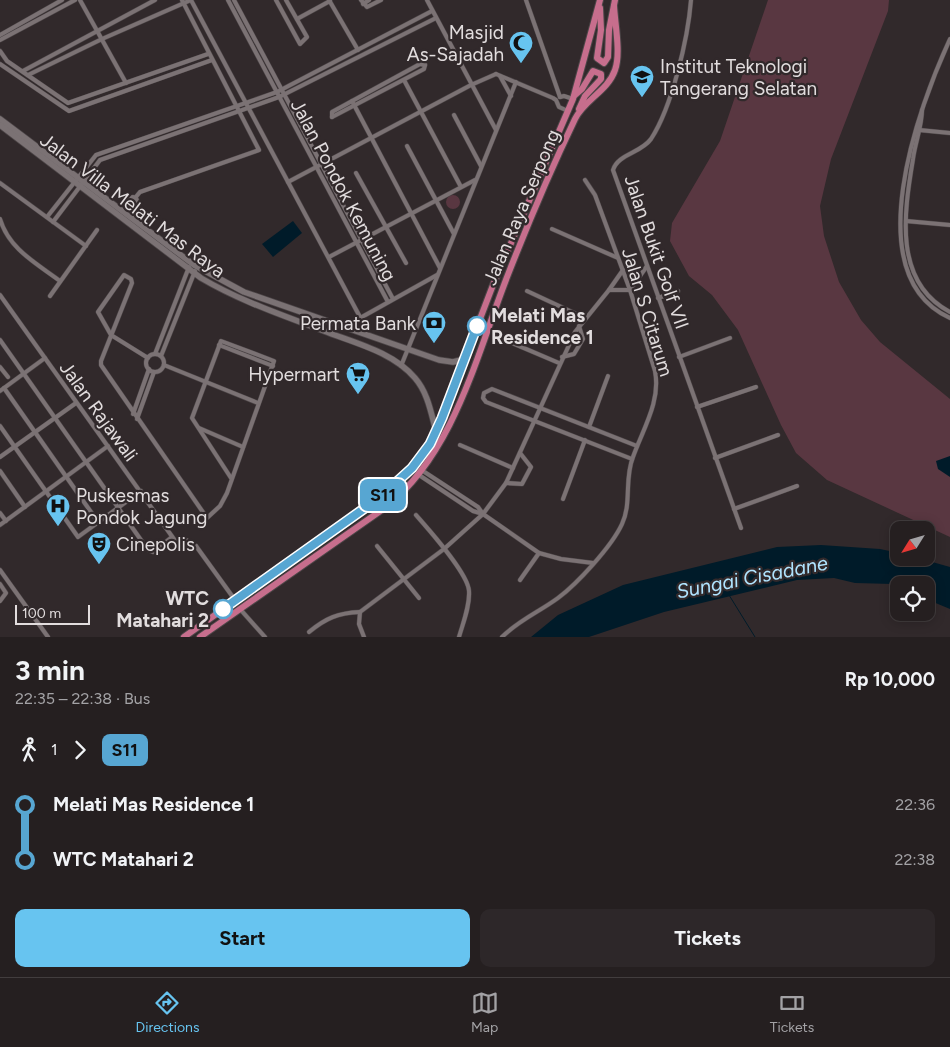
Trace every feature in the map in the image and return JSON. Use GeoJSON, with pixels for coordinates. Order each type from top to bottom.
{"type":"FeatureCollection","features":[{"type":"Feature","properties":{"kind":"main road"},"geometry":{"type":"LineString","coordinates":[[600,1],[602,30],[597,58],[602,62],[608,58],[609,30],[615,3]]}},
{"type":"Feature","properties":{"kind":"main road","name":"Jalan Raya Serpong"},"geometry":{"type":"LineString","coordinates":[[184,637],[379,498],[402,479],[423,454],[436,432],[493,285],[574,97],[600,1]]}},
{"type":"Feature","properties":{"kind":"main road","name":"Jalan Raya Serpong"},"geometry":{"type":"LineString","coordinates":[[200,637],[397,498],[421,473],[447,430],[509,272],[576,116],[607,84],[615,70],[617,51],[615,3]]}},
{"type":"Feature","properties":{"kind":"main road"},"geometry":{"type":"LineString","coordinates":[[574,97],[582,89],[594,70],[601,74],[601,79],[585,96],[576,116]]}},
{"type":"Feature","properties":{"kind":"main road"},"geometry":{"type":"LineString","coordinates":[[317,542],[323,551]]}},
{"type":"Feature","properties":{"kind":"street"},"geometry":{"type":"LineString","coordinates":[[0,35],[62,0]]}},
{"type":"Feature","properties":{"kind":"street"},"geometry":{"type":"LineString","coordinates":[[0,40],[75,0]]}},
{"type":"Feature","properties":{"kind":"street"},"geometry":{"type":"LineString","coordinates":[[80,0],[126,82]]}},
{"type":"Feature","properties":{"kind":"street"},"geometry":{"type":"LineString","coordinates":[[23,72],[155,0]]}},
{"type":"Feature","properties":{"kind":"street"},"geometry":{"type":"LineString","coordinates":[[28,75],[182,2],[191,0],[360,317]]}},
{"type":"Feature","properties":{"kind":"street","name":"Jalan Pondok Kemuning"},"geometry":{"type":"LineString","coordinates":[[228,0],[355,243],[388,302]]}},
{"type":"Feature","properties":{"kind":"street","name":"Jalan Pondok Kemuning"},"geometry":{"type":"LineString","coordinates":[[234,0],[393,299]]}},
{"type":"Feature","properties":{"kind":"street"},"geometry":{"type":"LineString","coordinates":[[276,0],[300,44],[306,37],[286,0]]}},
{"type":"Feature","properties":{"kind":"street"},"geometry":{"type":"LineString","coordinates":[[297,19],[329,0],[358,50]]}},
{"type":"Feature","properties":{"kind":"street"},"geometry":{"type":"LineString","coordinates":[[370,0],[362,2],[366,7],[381,0]]}},
{"type":"Feature","properties":{"kind":"street"},"geometry":{"type":"LineString","coordinates":[[426,0],[496,131]]}},
{"type":"Feature","properties":{"kind":"street"},"geometry":{"type":"LineString","coordinates":[[526,0],[558,100]]}},
{"type":"Feature","properties":{"kind":"street","name":"Jalan Bukit Golf VII"},"geometry":{"type":"LineString","coordinates":[[691,0],[686,34],[671,90],[654,132],[647,144],[619,161],[613,170],[741,528]]}},
{"type":"Feature","properties":{"kind":"street"},"geometry":{"type":"LineString","coordinates":[[135,198],[140,192],[259,150],[182,2]]}},
{"type":"Feature","properties":{"kind":"street"},"geometry":{"type":"LineString","coordinates":[[47,218],[93,157],[277,92],[432,11]]}},
{"type":"Feature","properties":{"kind":"street"},"geometry":{"type":"LineString","coordinates":[[53,222],[100,160],[280,97],[436,18]]}},
{"type":"Feature","properties":{"kind":"street"},"geometry":{"type":"LineString","coordinates":[[950,39],[916,123],[905,175],[901,220],[902,257],[908,275],[932,308],[950,318]]}},
{"type":"Feature","properties":{"kind":"street"},"geometry":{"type":"LineString","coordinates":[[0,51],[7,61],[68,103],[208,54]]}},
{"type":"Feature","properties":{"kind":"street"},"geometry":{"type":"LineString","coordinates":[[7,61],[2,65],[69,111],[212,60]]}},
{"type":"Feature","properties":{"kind":"street"},"geometry":{"type":"LineString","coordinates":[[420,64],[426,65],[424,69],[355,107],[334,118],[331,116],[332,112],[378,87],[420,64]]}},
{"type":"Feature","properties":{"kind":"street"},"geometry":{"type":"LineString","coordinates":[[497,73],[558,100]]}},
{"type":"Feature","properties":{"kind":"street"},"geometry":{"type":"LineString","coordinates":[[288,182],[497,73]]}},
{"type":"Feature","properties":{"kind":"street"},"geometry":{"type":"LineString","coordinates":[[497,73],[510,96]]}},
{"type":"Feature","properties":{"kind":"street"},"geometry":{"type":"LineString","coordinates":[[149,75],[153,81]]}},
{"type":"Feature","properties":{"kind":"street"},"geometry":{"type":"LineString","coordinates":[[404,80],[462,187]]}},
{"type":"Feature","properties":{"kind":"street"},"geometry":{"type":"LineString","coordinates":[[401,366],[516,82]]}},
{"type":"Feature","properties":{"kind":"street"},"geometry":{"type":"LineString","coordinates":[[42,92],[44,87]]}},
{"type":"Feature","properties":{"kind":"street"},"geometry":{"type":"LineString","coordinates":[[378,87],[380,93]]}},
{"type":"Feature","properties":{"kind":"street"},"geometry":{"type":"LineString","coordinates":[[558,100],[564,96],[574,97]]}},
{"type":"Feature","properties":{"kind":"street","name":"Jalan Raya Serpong"},"geometry":{"type":"LineString","coordinates":[[558,100],[568,112]]}},
{"type":"Feature","properties":{"kind":"street"},"geometry":{"type":"LineString","coordinates":[[352,101],[440,268]]}},
{"type":"Feature","properties":{"kind":"street"},"geometry":{"type":"LineString","coordinates":[[922,108],[913,159],[906,221],[907,252],[914,276],[933,301],[950,312]]}},
{"type":"Feature","properties":{"kind":"street"},"geometry":{"type":"LineString","coordinates":[[454,115],[482,166]]}},
{"type":"Feature","properties":{"kind":"street","name":"Jalan Villa Melati Mas Raya"},"geometry":{"type":"LineString","coordinates":[[0,119],[190,266],[233,296],[375,350],[401,366],[414,377],[424,391],[436,432]]}},
{"type":"Feature","properties":{"kind":"street","name":"Jalan Villa Melati Mas Raya"},"geometry":{"type":"LineString","coordinates":[[0,125],[76,178]]}},
{"type":"Feature","properties":{"kind":"street"},"geometry":{"type":"LineString","coordinates":[[919,130],[950,133]]}},
{"type":"Feature","properties":{"kind":"street"},"geometry":{"type":"LineString","coordinates":[[407,146],[454,234]]}},
{"type":"Feature","properties":{"kind":"street"},"geometry":{"type":"LineString","coordinates":[[356,173],[406,263]]}},
{"type":"Feature","properties":{"kind":"street"},"geometry":{"type":"LineString","coordinates":[[329,257],[476,180]]}},
{"type":"Feature","properties":{"kind":"street","name":"Jalan S Citarum"},"geometry":{"type":"LineString","coordinates":[[502,637],[524,618],[558,599],[593,563],[618,531],[625,516],[628,475],[632,459],[655,400],[657,380],[630,290],[595,195],[585,180]]}},
{"type":"Feature","properties":{"kind":"street"},"geometry":{"type":"LineString","coordinates":[[0,183],[86,246]]}},
{"type":"Feature","properties":{"kind":"street"},"geometry":{"type":"LineString","coordinates":[[0,219],[7,236],[17,250],[60,281]]}},
{"type":"Feature","properties":{"kind":"street"},"geometry":{"type":"LineString","coordinates":[[906,221],[950,225]]}},
{"type":"Feature","properties":{"kind":"street"},"geometry":{"type":"LineString","coordinates":[[552,229],[618,258]]}},
{"type":"Feature","properties":{"kind":"street"},"geometry":{"type":"LineString","coordinates":[[50,296],[97,230]]}},
{"type":"Feature","properties":{"kind":"street"},"geometry":{"type":"LineString","coordinates":[[164,365],[160,371],[154,372],[146,364],[148,358],[155,354],[190,266]]}},
{"type":"Feature","properties":{"kind":"street"},"geometry":{"type":"LineString","coordinates":[[609,290],[630,290],[647,266]]}},
{"type":"Feature","properties":{"kind":"street"},"geometry":{"type":"LineString","coordinates":[[164,365],[161,356],[196,270]]}},
{"type":"Feature","properties":{"kind":"street","name":"Jalan Villa Melati Mas Raya"},"geometry":{"type":"LineString","coordinates":[[196,270],[244,292],[408,349],[450,362],[465,359]]}},
{"type":"Feature","properties":{"kind":"street"},"geometry":{"type":"LineString","coordinates":[[309,632],[330,617],[341,613],[360,612],[444,549],[482,514],[506,483],[535,421],[559,362],[579,326],[623,270]]}},
{"type":"Feature","properties":{"kind":"street"},"geometry":{"type":"LineString","coordinates":[[373,275],[379,272]]}},
{"type":"Feature","properties":{"kind":"street"},"geometry":{"type":"LineString","coordinates":[[148,358],[111,335],[98,310],[124,275],[127,275],[132,283],[111,335],[101,365],[133,414],[206,517],[214,514],[220,506],[231,478],[243,447],[258,403],[273,366],[219,345],[205,381],[192,418],[231,478]]}},
{"type":"Feature","properties":{"kind":"street"},"geometry":{"type":"LineString","coordinates":[[344,327],[437,275]]}},
{"type":"Feature","properties":{"kind":"street"},"geometry":{"type":"LineString","coordinates":[[527,291],[585,318]]}},
{"type":"Feature","properties":{"kind":"street"},"geometry":{"type":"LineString","coordinates":[[658,298],[678,291]]}},
{"type":"Feature","properties":{"kind":"street","name":"Jalan Rajawali"},"geometry":{"type":"LineString","coordinates":[[0,297],[176,542]]}},
{"type":"Feature","properties":{"kind":"street"},"geometry":{"type":"LineString","coordinates":[[562,357],[574,354],[583,339],[579,326]]}},
{"type":"Feature","properties":{"kind":"street"},"geometry":{"type":"LineString","coordinates":[[679,357],[730,338]]}},
{"type":"Feature","properties":{"kind":"street"},"geometry":{"type":"LineString","coordinates":[[0,340],[148,550],[154,552],[172,537]]}},
{"type":"Feature","properties":{"kind":"street"},"geometry":{"type":"LineString","coordinates":[[505,340],[559,362]]}},
{"type":"Feature","properties":{"kind":"street"},"geometry":{"type":"LineString","coordinates":[[155,354],[161,356]]}},
{"type":"Feature","properties":{"kind":"street"},"geometry":{"type":"LineString","coordinates":[[45,358],[2,389],[35,432],[98,522]]}},
{"type":"Feature","properties":{"kind":"street"},"geometry":{"type":"LineString","coordinates":[[164,365],[258,403]]}},
{"type":"Feature","properties":{"kind":"street"},"geometry":{"type":"LineString","coordinates":[[0,367],[8,377]]}},
{"type":"Feature","properties":{"kind":"street"},"geometry":{"type":"LineString","coordinates":[[133,414],[149,369]]}},
{"type":"Feature","properties":{"kind":"street"},"geometry":{"type":"LineString","coordinates":[[137,419],[154,372]]}},
{"type":"Feature","properties":{"kind":"street"},"geometry":{"type":"LineString","coordinates":[[589,427],[608,376]]}},
{"type":"Feature","properties":{"kind":"street"},"geometry":{"type":"LineString","coordinates":[[697,407],[756,387]]}},
{"type":"Feature","properties":{"kind":"street"},"geometry":{"type":"LineString","coordinates":[[632,459],[486,402],[483,398],[484,393],[492,388],[637,446]]}},
{"type":"Feature","properties":{"kind":"street"},"geometry":{"type":"LineString","coordinates":[[0,457],[76,403]]}},
{"type":"Feature","properties":{"kind":"street"},"geometry":{"type":"LineString","coordinates":[[0,426],[78,537],[141,491]]}},
{"type":"Feature","properties":{"kind":"street"},"geometry":{"type":"LineString","coordinates":[[199,428],[243,447]]}},
{"type":"Feature","properties":{"kind":"street"},"geometry":{"type":"LineString","coordinates":[[715,458],[778,435]]}},
{"type":"Feature","properties":{"kind":"street"},"geometry":{"type":"LineString","coordinates":[[563,499],[585,440]]}},
{"type":"Feature","properties":{"kind":"street"},"geometry":{"type":"LineString","coordinates":[[460,445],[513,468]]}},
{"type":"Feature","properties":{"kind":"street"},"geometry":{"type":"LineString","coordinates":[[0,525],[108,446]]}},
{"type":"Feature","properties":{"kind":"street"},"geometry":{"type":"LineString","coordinates":[[506,483],[522,484],[525,481],[531,468],[520,453]]}},
{"type":"Feature","properties":{"kind":"street"},"geometry":{"type":"LineString","coordinates":[[0,471],[26,507]]}},
{"type":"Feature","properties":{"kind":"street"},"geometry":{"type":"LineString","coordinates":[[421,473],[478,507],[482,514],[539,553],[561,560],[593,563]]}},
{"type":"Feature","properties":{"kind":"street"},"geometry":{"type":"LineString","coordinates":[[734,509],[797,486]]}},
{"type":"Feature","properties":{"kind":"street"},"geometry":{"type":"LineString","coordinates":[[0,512],[6,521]]}},
{"type":"Feature","properties":{"kind":"street"},"geometry":{"type":"LineString","coordinates":[[416,515],[444,549],[468,584],[470,591],[459,637]]}},
{"type":"Feature","properties":{"kind":"street"},"geometry":{"type":"LineString","coordinates":[[176,542],[186,540],[196,546],[235,600]]}},
{"type":"Feature","properties":{"kind":"street"},"geometry":{"type":"LineString","coordinates":[[176,542],[184,549],[196,546]]}},
{"type":"Feature","properties":{"kind":"street"},"geometry":{"type":"LineString","coordinates":[[377,546],[419,598]]}},
{"type":"Feature","properties":{"kind":"street"},"geometry":{"type":"LineString","coordinates":[[520,580],[539,553]]}},
{"type":"Feature","properties":{"kind":"street"},"geometry":{"type":"LineString","coordinates":[[0,570],[48,637]]}},
{"type":"Feature","properties":{"kind":"street"},"geometry":{"type":"LineString","coordinates":[[0,584],[6,593],[0,601]]}},
{"type":"Feature","properties":{"kind":"street"},"geometry":{"type":"LineString","coordinates":[[240,609],[265,637]]}},
{"type":"Feature","properties":{"kind":"street"},"geometry":{"type":"LineString","coordinates":[[360,612],[359,624],[364,637]]}},
{"type":"Feature","properties":{"kind":"shaded area"},"geometry":{"type":"Polygon","coordinates":[[[768,0],[889,0],[888,11],[831,159],[820,206],[824,236],[839,282],[861,320],[880,342],[950,399],[950,537],[935,530],[935,521],[915,521],[827,480],[796,453],[781,425],[738,330],[712,295],[689,276],[670,241],[672,223],[720,141],[768,0]]]}},
{"type":"Feature","properties":{"kind":"shaded area"},"geometry":{"type":"Polygon","coordinates":[[[453,195],[458,197],[460,202],[458,207],[453,209],[448,207],[446,202],[448,197],[453,195]]]}},
{"type":"Feature","properties":{"kind":"water"},"geometry":{"type":"Polygon","coordinates":[[[293,221],[302,233],[273,257],[262,244],[293,221]]]}},
{"type":"Feature","properties":{"kind":"water"},"geometry":{"type":"Polygon","coordinates":[[[950,456],[950,477],[938,469],[936,461],[950,456]]]}},
{"type":"Feature","properties":{"kind":"water","name":"Sungai Cisadane"},"geometry":{"type":"Polygon","coordinates":[[[821,545],[880,549],[890,551],[890,566],[935,566],[935,563],[950,567],[950,609],[935,603],[935,576],[890,576],[890,584],[855,583],[834,578],[797,580],[664,612],[589,637],[531,637],[558,615],[623,585],[777,547],[821,545]]]}},
{"type":"Feature","properties":{"kind":"waterway","name":"Sungai Cisadane"},"geometry":{"type":"LineString","coordinates":[[729,595],[755,637]]}},
{"type":"Feature","properties":{"kind":"bus line","name":"S11"},"geometry":{"type":"LineString","coordinates":[[223,609],[391,490],[412,468],[430,444],[442,418],[477,326]]}},
{"type":"Feature","properties":{"kind":"place","name":"Masjid As-Sajadah"},"geometry":{"type":"Point","coordinates":[521,64]}},
{"type":"Feature","properties":{"kind":"place","name":"Institut Teknologi Tangerang Selatan"},"geometry":{"type":"Point","coordinates":[642,98]}},
{"type":"Feature","properties":{"kind":"place","name":"Melati Mas Residence 1"},"geometry":{"type":"Point","coordinates":[477,326]}},
{"type":"Feature","properties":{"kind":"place","name":"Permata Bank"},"geometry":{"type":"Point","coordinates":[434,344]}},
{"type":"Feature","properties":{"kind":"place","name":"Hypermart"},"geometry":{"type":"Point","coordinates":[358,395]}},
{"type":"Feature","properties":{"kind":"place","name":"Puskesmas Pondok Jagung"},"geometry":{"type":"Point","coordinates":[58,527]}},
{"type":"Feature","properties":{"kind":"place","name":"Cinepolis"},"geometry":{"type":"Point","coordinates":[99,565]}},
{"type":"Feature","properties":{"kind":"place","name":"WTC Matahari 2"},"geometry":{"type":"Point","coordinates":[223,609]}}]}
